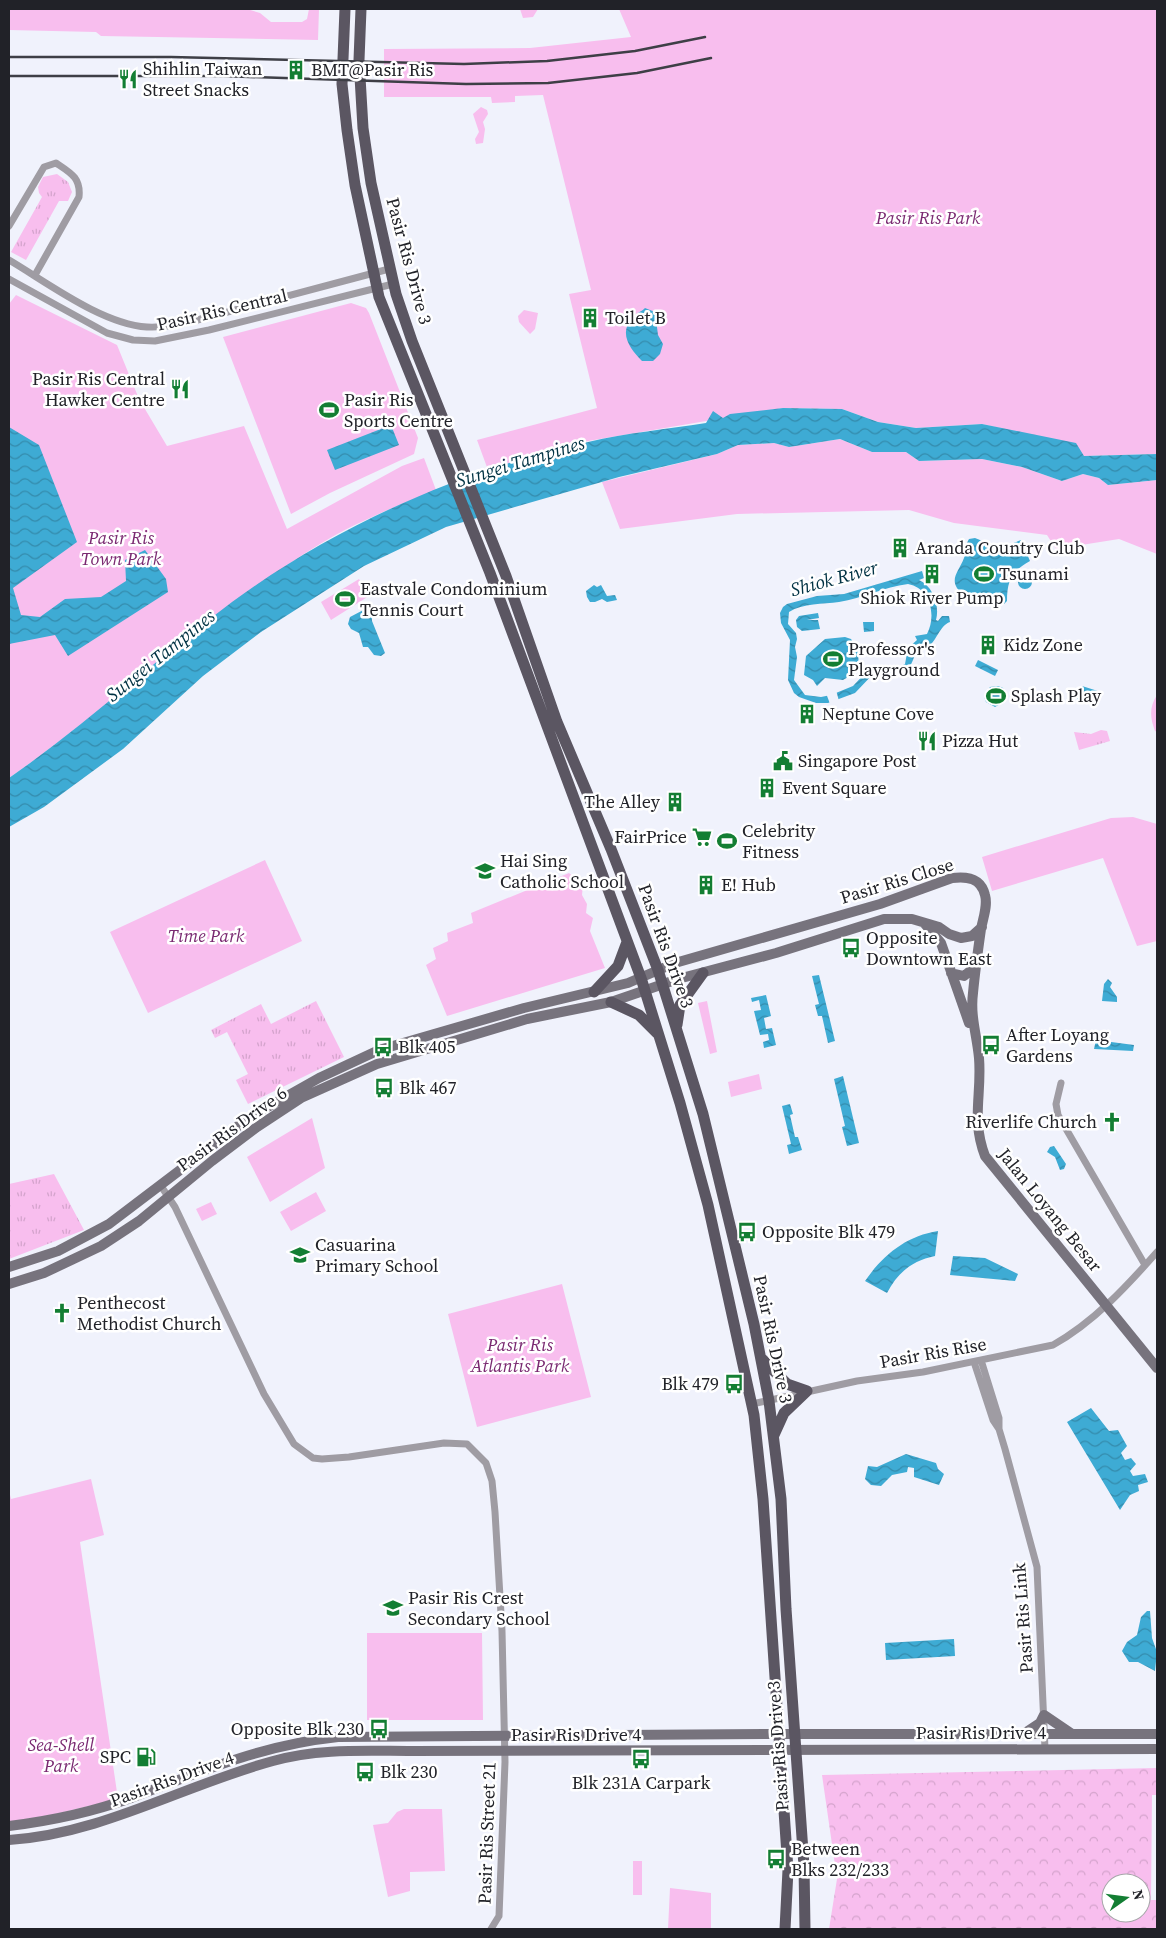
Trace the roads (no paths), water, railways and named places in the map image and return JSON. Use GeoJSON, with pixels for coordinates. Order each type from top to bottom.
{"type":"FeatureCollection","features":[{"type":"Feature","properties":{"kind":"main road","name":"Pasir Ris Drive 3"},"geometry":{"type":"LineString","coordinates":[[345,9],[342,84],[355,186],[372,273],[469,525],[490,573],[641,978],[708,1205],[752,1404],[764,1499],[788,1870],[785,1929]]}},
{"type":"Feature","properties":{"kind":"main road","name":"Pasir Ris Drive 3"},"geometry":{"type":"LineString","coordinates":[[361,9],[359,60],[363,128],[371,183],[393,284],[412,341],[484,519],[557,722],[611,849],[658,970],[717,1166],[761,1358],[774,1438],[781,1500],[795,1750],[804,1866],[805,1929]]}},
{"type":"Feature","properties":{"kind":"main road"},"geometry":{"type":"LineString","coordinates":[[452,481],[457,474],[466,475]]}},
{"type":"Feature","properties":{"kind":"main road"},"geometry":{"type":"LineString","coordinates":[[594,992],[618,966],[624,956],[627,940]]}},
{"type":"Feature","properties":{"kind":"main road"},"geometry":{"type":"LineString","coordinates":[[677,1029],[680,1005],[703,973]]}},
{"type":"Feature","properties":{"kind":"main road"},"geometry":{"type":"LineString","coordinates":[[611,1002],[639,1015],[659,1036]]}},
{"type":"Feature","properties":{"kind":"main road"},"geometry":{"type":"LineString","coordinates":[[761,1358],[787,1384],[807,1391],[784,1413],[774,1438]]}},
{"type":"Feature","properties":{"kind":"street"},"geometry":{"type":"LineString","coordinates":[[9,226],[44,167],[56,163],[78,178],[80,186],[79,197],[34,275]]}},
{"type":"Feature","properties":{"kind":"street","name":"Pasir Ris Central"},"geometry":{"type":"LineString","coordinates":[[9,260],[113,320],[134,325],[160,327],[204,318],[389,269]]}},
{"type":"Feature","properties":{"kind":"street","name":"Pasir Ris Central"},"geometry":{"type":"LineString","coordinates":[[9,280],[107,334],[133,340],[156,341],[393,284]]}},
{"type":"Feature","properties":{"kind":"street","name":"Pasir Ris Close"},"geometry":{"type":"LineString","coordinates":[[658,970],[675,963],[880,904],[952,878],[962,876],[974,879],[984,891],[986,912],[982,927],[972,936],[961,938],[949,934],[939,927],[912,919],[884,919],[761,957],[663,984]]}},
{"type":"Feature","properties":{"kind":"street","name":"Jalan Loyang Besar"},"geometry":{"type":"LineString","coordinates":[[925,924],[941,943],[976,1042]]}},
{"type":"Feature","properties":{"kind":"street","name":"Jalan Loyang Besar"},"geometry":{"type":"LineString","coordinates":[[982,927],[972,1011],[979,1058],[976,1120],[979,1140],[985,1156],[1157,1368]]}},
{"type":"Feature","properties":{"kind":"street"},"geometry":{"type":"LineString","coordinates":[[756,940],[761,957]]}},
{"type":"Feature","properties":{"kind":"street"},"geometry":{"type":"LineString","coordinates":[[951,973],[964,976],[976,966]]}},
{"type":"Feature","properties":{"kind":"street","name":"Pasir Ris Drive 6"},"geometry":{"type":"LineString","coordinates":[[9,1267],[32,1261],[76,1242],[112,1222],[250,1117],[347,1064],[379,1050],[524,1008],[594,992],[641,978],[658,970]]}},
{"type":"Feature","properties":{"kind":"street","name":"Pasir Ris Drive 6"},"geometry":{"type":"LineString","coordinates":[[9,1284],[44,1273],[101,1246],[139,1221],[257,1127],[301,1098],[347,1076],[377,1064],[528,1019],[611,1002],[663,984]]}},
{"type":"Feature","properties":{"kind":"street"},"geometry":{"type":"LineString","coordinates":[[1061,1083],[1056,1104],[1058,1115],[1145,1266]]}},
{"type":"Feature","properties":{"kind":"street","name":"Pasir Ris Street 21"},"geometry":{"type":"LineString","coordinates":[[161,1186],[168,1196],[264,1394],[287,1434],[303,1453],[313,1458],[349,1457],[455,1442],[472,1448],[486,1463],[492,1481],[495,1512],[505,1736],[503,1849],[499,1916],[491,1929]]}},
{"type":"Feature","properties":{"kind":"street"},"geometry":{"type":"LineString","coordinates":[[1106,1305],[1157,1252]]}},
{"type":"Feature","properties":{"kind":"street","name":"Pasir Ris Rise"},"geometry":{"type":"LineString","coordinates":[[752,1404],[807,1391],[978,1361],[1053,1345],[1070,1335],[1106,1305]]}},
{"type":"Feature","properties":{"kind":"street","name":"Pasir Ris Link"},"geometry":{"type":"LineString","coordinates":[[978,1361],[1000,1418],[999,1429],[1015,1483],[1039,1580],[1045,1749]]}},
{"type":"Feature","properties":{"kind":"street"},"geometry":{"type":"LineString","coordinates":[[1024,1734],[1037,1725],[1044,1715],[1072,1734]]}},
{"type":"Feature","properties":{"kind":"street","name":"Pasir Ris Drive 4"},"geometry":{"type":"LineString","coordinates":[[9,1826],[35,1823],[113,1804],[236,1757],[304,1740],[338,1737],[1157,1734]]}},
{"type":"Feature","properties":{"kind":"street","name":"Pasir Ris Drive 4"},"geometry":{"type":"LineString","coordinates":[[9,1840],[97,1824],[228,1774],[291,1757],[320,1753],[358,1751],[1157,1749]]}},
{"type":"Feature","properties":{"kind":"water"},"geometry":{"type":"Polygon","coordinates":[[[645,308],[655,312],[658,335],[663,344],[660,354],[653,361],[642,361],[630,347],[626,336],[628,324],[632,318],[645,308]]]}},
{"type":"Feature","properties":{"kind":"water","name":"Sungei Tampines"},"geometry":{"type":"Polygon","coordinates":[[[783,408],[842,409],[878,422],[916,428],[982,424],[1076,443],[1084,456],[1157,454],[1157,480],[1108,485],[1099,478],[1083,474],[1062,481],[1022,467],[982,459],[919,461],[906,452],[872,452],[840,439],[789,447],[774,443],[738,445],[717,454],[619,477],[446,527],[364,566],[261,632],[203,676],[123,749],[44,807],[9,827],[9,778],[94,714],[232,602],[314,548],[402,504],[494,468],[588,442],[706,423],[713,411],[723,418],[730,414],[783,408]]]}},
{"type":"Feature","properties":{"kind":"water"},"geometry":{"type":"Polygon","coordinates":[[[391,425],[399,445],[335,470],[327,450],[391,425]]]}},
{"type":"Feature","properties":{"kind":"water"},"geometry":{"type":"Polygon","coordinates":[[[9,427],[39,445],[77,542],[13,588],[21,615],[40,617],[65,599],[101,597],[126,581],[125,560],[145,550],[166,579],[168,592],[68,656],[55,635],[9,644],[9,427]]]}},
{"type":"Feature","properties":{"kind":"water","name":"Tsunami"},"geometry":{"type":"Polygon","coordinates":[[[975,538],[998,546],[1021,540],[1030,561],[1012,577],[1008,587],[1007,601],[1004,604],[965,596],[956,586],[955,577],[965,555],[966,546],[969,539],[975,538]]]}},
{"type":"Feature","properties":{"kind":"water"},"geometry":{"type":"Polygon","coordinates":[[[922,571],[924,578],[919,580],[932,592],[937,609],[936,620],[938,621],[942,616],[949,616],[950,622],[943,627],[927,648],[925,643],[917,650],[909,668],[905,672],[900,675],[876,671],[855,693],[828,703],[816,703],[799,697],[794,693],[788,680],[790,640],[781,623],[780,613],[787,604],[817,596],[844,594],[922,571]],[[908,584],[899,585],[839,602],[807,605],[789,612],[788,624],[796,633],[797,639],[794,680],[805,695],[821,697],[831,695],[853,686],[871,667],[882,665],[896,668],[905,664],[908,648],[917,640],[915,636],[927,634],[930,627],[930,603],[922,591],[908,584]]]}},
{"type":"Feature","properties":{"kind":"water"},"geometry":{"type":"Polygon","coordinates":[[[1022,575],[1028,575],[1032,582],[1028,589],[1022,589],[1018,585],[1018,579],[1022,575]]]}},
{"type":"Feature","properties":{"kind":"water"},"geometry":{"type":"Polygon","coordinates":[[[594,585],[597,587],[601,585],[607,596],[615,595],[617,600],[607,602],[602,599],[590,602],[586,591],[594,585]]]}},
{"type":"Feature","properties":{"kind":"water"},"geometry":{"type":"Polygon","coordinates":[[[371,606],[372,621],[385,653],[381,656],[374,655],[368,647],[363,647],[359,633],[351,629],[348,624],[350,617],[371,606]]]}},
{"type":"Feature","properties":{"kind":"water"},"geometry":{"type":"Polygon","coordinates":[[[818,613],[819,618],[807,620],[818,620],[820,629],[802,631],[797,627],[796,620],[799,616],[818,613]]]}},
{"type":"Feature","properties":{"kind":"water"},"geometry":{"type":"Polygon","coordinates":[[[863,622],[874,622],[874,631],[864,632],[863,622]]]}},
{"type":"Feature","properties":{"kind":"water","name":"Professor's Playground"},"geometry":{"type":"Polygon","coordinates":[[[845,637],[851,639],[856,647],[858,664],[855,673],[843,680],[825,678],[817,686],[813,680],[804,675],[806,656],[825,639],[845,637]]]}},
{"type":"Feature","properties":{"kind":"water"},"geometry":{"type":"Polygon","coordinates":[[[978,660],[998,670],[995,676],[975,666],[978,660]]]}},
{"type":"Feature","properties":{"kind":"water","name":"Splash Play"},"geometry":{"type":"Polygon","coordinates":[[[998,686],[1003,688],[1006,697],[1004,702],[995,707],[986,702],[984,697],[990,687],[998,686]]]}},
{"type":"Feature","properties":{"kind":"water"},"geometry":{"type":"Polygon","coordinates":[[[1082,686],[1101,692],[1096,705],[1077,699],[1082,686]]]}},
{"type":"Feature","properties":{"kind":"water"},"geometry":{"type":"Polygon","coordinates":[[[819,975],[835,1041],[828,1043],[822,1016],[818,1016],[815,1005],[819,1004],[812,976],[819,975]]]}},
{"type":"Feature","properties":{"kind":"water"},"geometry":{"type":"Polygon","coordinates":[[[1108,979],[1112,983],[1110,987],[1117,997],[1117,1002],[1102,1001],[1104,984],[1108,979]]]}},
{"type":"Feature","properties":{"kind":"water"},"geometry":{"type":"Polygon","coordinates":[[[766,995],[771,1016],[764,1018],[766,1029],[772,1028],[776,1045],[764,1048],[763,1042],[769,1040],[768,1034],[760,1035],[754,1011],[761,1010],[759,1000],[752,1002],[751,998],[766,995]]]}},
{"type":"Feature","properties":{"kind":"water"},"geometry":{"type":"Polygon","coordinates":[[[1096,1040],[1134,1045],[1133,1051],[1094,1049],[1096,1040]]]}},
{"type":"Feature","properties":{"kind":"water"},"geometry":{"type":"Polygon","coordinates":[[[843,1076],[859,1143],[847,1146],[842,1127],[845,1126],[834,1079],[843,1076]]]}},
{"type":"Feature","properties":{"kind":"water"},"geometry":{"type":"Polygon","coordinates":[[[790,1104],[793,1114],[790,1115],[795,1137],[798,1137],[802,1150],[789,1154],[787,1145],[791,1144],[782,1106],[790,1104]]]}},
{"type":"Feature","properties":{"kind":"water"},"geometry":{"type":"Polygon","coordinates":[[[1054,1146],[1066,1164],[1064,1169],[1060,1170],[1055,1157],[1047,1152],[1050,1147],[1054,1146]]]}},
{"type":"Feature","properties":{"kind":"water"},"geometry":{"type":"Polygon","coordinates":[[[938,1231],[935,1256],[906,1268],[887,1293],[865,1281],[896,1248],[916,1237],[938,1231]]]}},
{"type":"Feature","properties":{"kind":"water"},"geometry":{"type":"Polygon","coordinates":[[[953,1256],[985,1258],[1018,1274],[1015,1281],[950,1275],[953,1256]]]}},
{"type":"Feature","properties":{"kind":"water"},"geometry":{"type":"Polygon","coordinates":[[[1091,1408],[1109,1431],[1118,1430],[1127,1446],[1121,1453],[1125,1460],[1131,1458],[1136,1464],[1130,1471],[1133,1476],[1145,1474],[1148,1482],[1138,1485],[1139,1491],[1130,1495],[1120,1510],[1067,1422],[1091,1408]]]}},
{"type":"Feature","properties":{"kind":"water"},"geometry":{"type":"Polygon","coordinates":[[[906,1454],[936,1463],[938,1469],[944,1474],[939,1485],[914,1477],[914,1468],[908,1467],[907,1472],[892,1475],[881,1486],[871,1485],[865,1479],[868,1466],[877,1467],[906,1454]]]}},
{"type":"Feature","properties":{"kind":"water"},"geometry":{"type":"Polygon","coordinates":[[[1147,1611],[1150,1611],[1152,1638],[1157,1652],[1155,1671],[1138,1662],[1129,1662],[1122,1651],[1127,1642],[1137,1635],[1141,1617],[1147,1611]]]}},
{"type":"Feature","properties":{"kind":"water"},"geometry":{"type":"Polygon","coordinates":[[[954,1639],[955,1656],[886,1660],[885,1643],[954,1639]]]}},
{"type":"Feature","properties":{"kind":"railway"},"geometry":{"type":"LineString","coordinates":[[9,57],[171,57],[464,64],[547,61],[635,51],[705,37]]}},
{"type":"Feature","properties":{"kind":"railway"},"geometry":{"type":"LineString","coordinates":[[9,76],[221,76],[466,84],[548,83],[637,73],[711,58]]}},
{"type":"Feature","properties":{"kind":"place","name":"BMT@Pasir Ris"},"geometry":{"type":"Point","coordinates":[296,70]}},
{"type":"Feature","properties":{"kind":"place","name":"Shihlin Taiwan Street Snacks"},"geometry":{"type":"Point","coordinates":[128,79]}},
{"type":"Feature","properties":{"kind":"place","name":"Toilet B"},"geometry":{"type":"Point","coordinates":[590,318]}},
{"type":"Feature","properties":{"kind":"place","name":"Pasir Ris Central Hawker Centre"},"geometry":{"type":"Point","coordinates":[180,389]}},
{"type":"Feature","properties":{"kind":"place","name":"Pasir Ris Sports Centre"},"geometry":{"type":"Point","coordinates":[329,410]}},
{"type":"Feature","properties":{"kind":"place","name":"Aranda Country Club"},"geometry":{"type":"Point","coordinates":[900,548]}},
{"type":"Feature","properties":{"kind":"place","name":"Shiok River Pump"},"geometry":{"type":"Point","coordinates":[932,574]}},
{"type":"Feature","properties":{"kind":"place","name":"Tsunami"},"geometry":{"type":"Point","coordinates":[984,574]}},
{"type":"Feature","properties":{"kind":"place","name":"Eastvale Condominium Tennis Court"},"geometry":{"type":"Point","coordinates":[345,599]}},
{"type":"Feature","properties":{"kind":"place","name":"Kidz Zone"},"geometry":{"type":"Point","coordinates":[988,645]}},
{"type":"Feature","properties":{"kind":"place","name":"Professor's Playground"},"geometry":{"type":"Point","coordinates":[833,659]}},
{"type":"Feature","properties":{"kind":"place","name":"Splash Play"},"geometry":{"type":"Point","coordinates":[996,696]}},
{"type":"Feature","properties":{"kind":"place","name":"Neptune Cove"},"geometry":{"type":"Point","coordinates":[807,714]}},
{"type":"Feature","properties":{"kind":"place","name":"Pizza Hut"},"geometry":{"type":"Point","coordinates":[927,741]}},
{"type":"Feature","properties":{"kind":"place","name":"Singapore Post"},"geometry":{"type":"Point","coordinates":[783,761]}},
{"type":"Feature","properties":{"kind":"place","name":"Event Square"},"geometry":{"type":"Point","coordinates":[767,788]}},
{"type":"Feature","properties":{"kind":"place","name":"The Alley"},"geometry":{"type":"Point","coordinates":[675,802]}},
{"type":"Feature","properties":{"kind":"place","name":"FairPrice"},"geometry":{"type":"Point","coordinates":[702,837]}},
{"type":"Feature","properties":{"kind":"place","name":"Celebrity Fitness"},"geometry":{"type":"Point","coordinates":[727,841]}},
{"type":"Feature","properties":{"kind":"place","name":"Hai Sing Catholic School"},"geometry":{"type":"Point","coordinates":[485,871]}},
{"type":"Feature","properties":{"kind":"place","name":"E! Hub"},"geometry":{"type":"Point","coordinates":[706,885]}},
{"type":"Feature","properties":{"kind":"place","name":"Opposite Downtown East"},"geometry":{"type":"Point","coordinates":[851,948]}},
{"type":"Feature","properties":{"kind":"place","name":"After Loyang Gardens"},"geometry":{"type":"Point","coordinates":[991,1045]}},
{"type":"Feature","properties":{"kind":"place","name":"Blk 405"},"geometry":{"type":"Point","coordinates":[383,1047]}},
{"type":"Feature","properties":{"kind":"place","name":"Blk 467"},"geometry":{"type":"Point","coordinates":[384,1088]}},
{"type":"Feature","properties":{"kind":"place","name":"Riverlife Church"},"geometry":{"type":"Point","coordinates":[1112,1122]}},
{"type":"Feature","properties":{"kind":"place","name":"Opposite Blk 479"},"geometry":{"type":"Point","coordinates":[747,1232]}},
{"type":"Feature","properties":{"kind":"place","name":"Casuarina Primary School"},"geometry":{"type":"Point","coordinates":[300,1255]}},
{"type":"Feature","properties":{"kind":"place","name":"Penthecost Methodist Church"},"geometry":{"type":"Point","coordinates":[62,1313]}},
{"type":"Feature","properties":{"kind":"place","name":"Blk 479"},"geometry":{"type":"Point","coordinates":[734,1384]}},
{"type":"Feature","properties":{"kind":"place","name":"Pasir Ris Crest Secondary School"},"geometry":{"type":"Point","coordinates":[393,1608]}},
{"type":"Feature","properties":{"kind":"place","name":"Opposite Blk 230"},"geometry":{"type":"Point","coordinates":[379,1729]}},
{"type":"Feature","properties":{"kind":"place","name":"SPC"},"geometry":{"type":"Point","coordinates":[146,1757]}},
{"type":"Feature","properties":{"kind":"place","name":"Blk 231A Carpark"},"geometry":{"type":"Point","coordinates":[641,1759]}},
{"type":"Feature","properties":{"kind":"place","name":"Blk 230"},"geometry":{"type":"Point","coordinates":[365,1772]}},
{"type":"Feature","properties":{"kind":"place","name":"Between Blks 232/233"},"geometry":{"type":"Point","coordinates":[776,1859]}},
{"type":"Feature","properties":{"kind":"park label","name":"Pasir Ris Park"},"geometry":{"type":"Point","coordinates":[928,218]}},
{"type":"Feature","properties":{"kind":"park label","name":"Pasir Ris Town Park"},"geometry":{"type":"Point","coordinates":[121,548]}},
{"type":"Feature","properties":{"kind":"park label","name":"Time Park"},"geometry":{"type":"Point","coordinates":[206,936]}},
{"type":"Feature","properties":{"kind":"park label","name":"Pasir Ris Atlantis Park"},"geometry":{"type":"Point","coordinates":[520,1355]}},
{"type":"Feature","properties":{"kind":"park label","name":"Sea-Shell Park"},"geometry":{"type":"Point","coordinates":[61,1755]}},
{"type":"Feature","properties":{"kind":"water label","name":"Shiok River"},"geometry":{"type":"Point","coordinates":[834,578]}}]}
